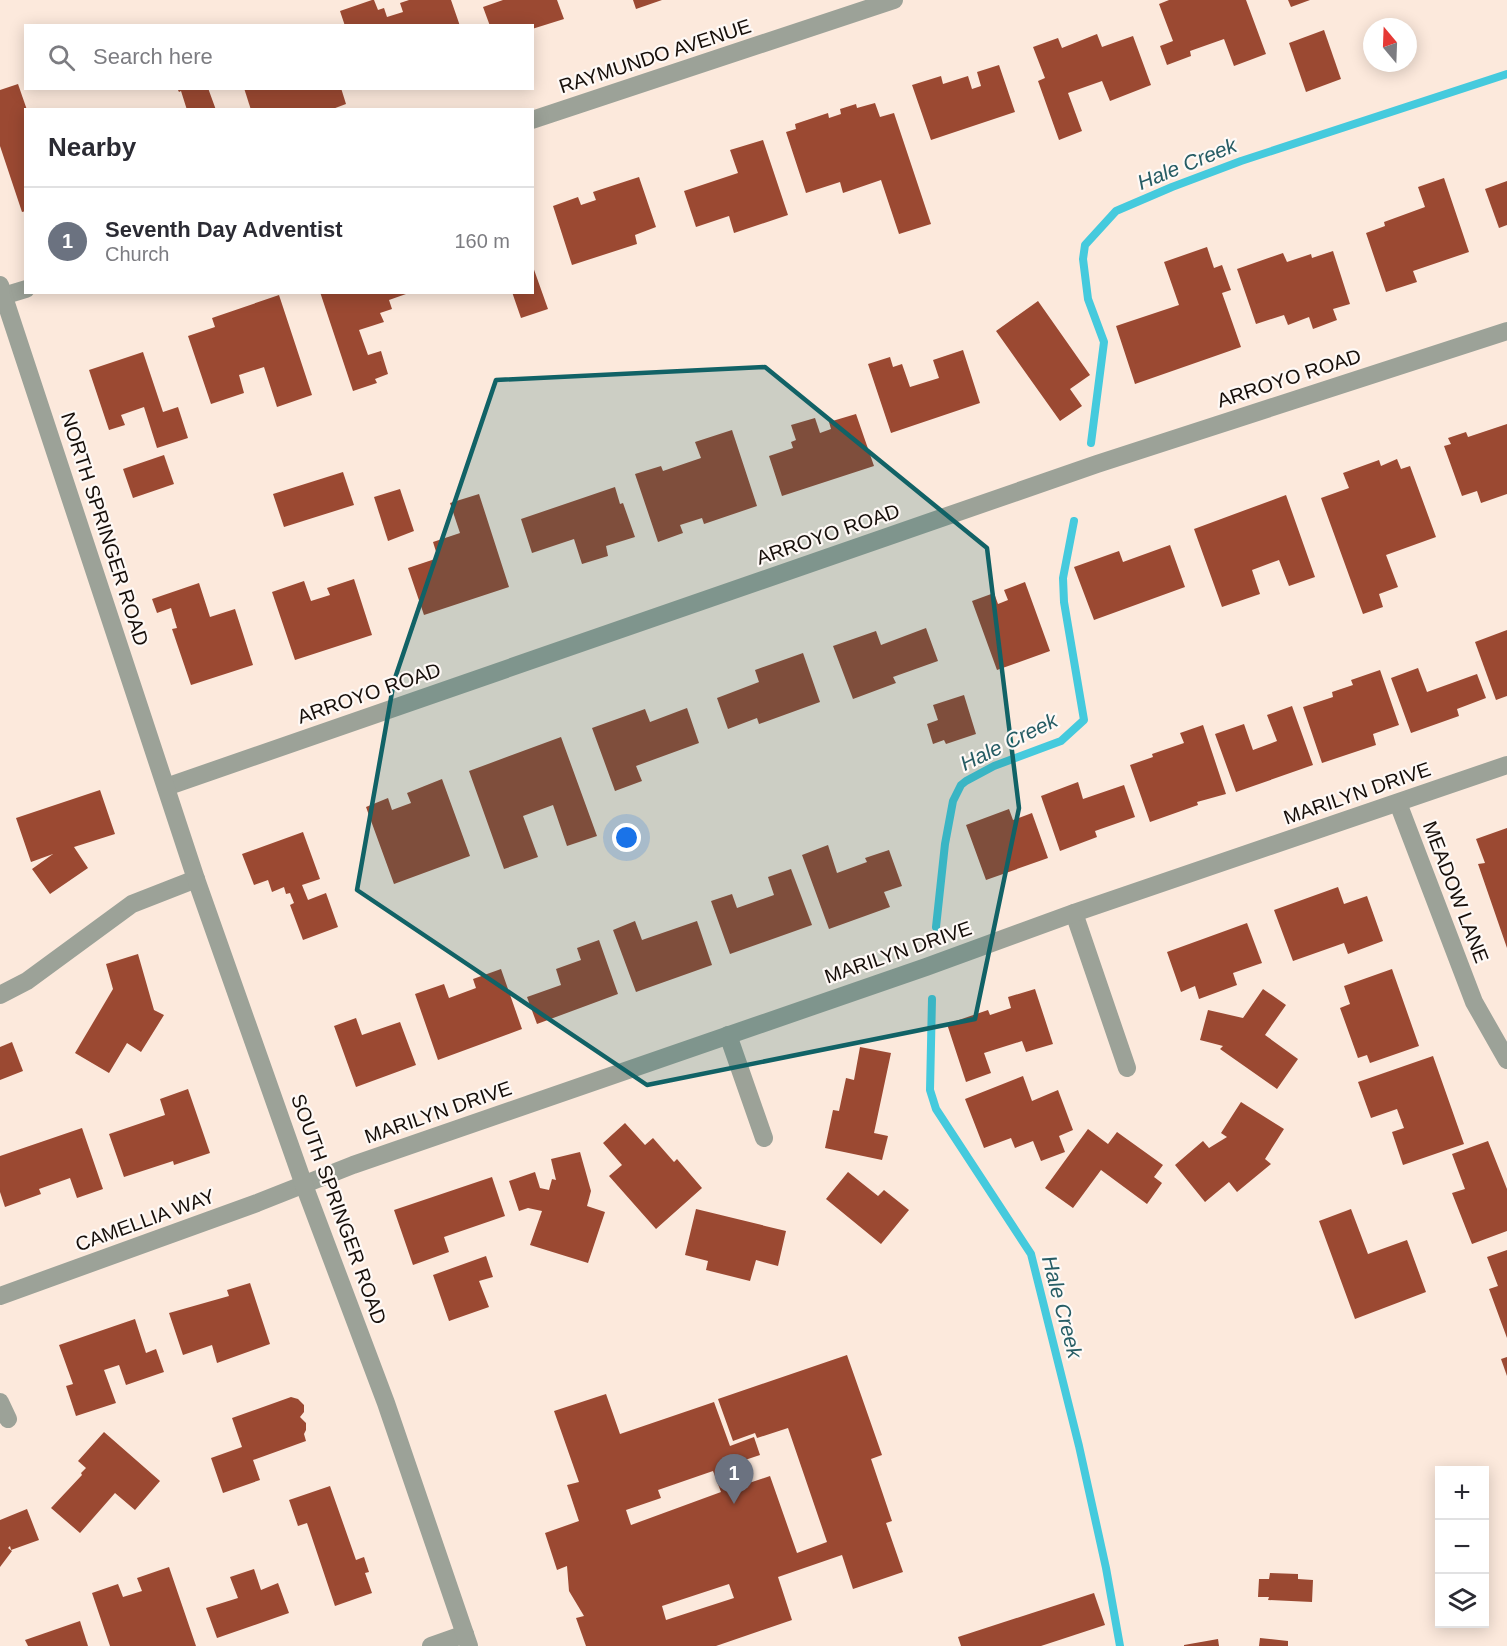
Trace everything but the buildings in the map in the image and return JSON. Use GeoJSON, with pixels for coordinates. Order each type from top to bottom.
{"type":"FeatureCollection","features":[{"type":"Feature","properties":{"kind":"street","name":"RAYMUNDO AVENUE"},"geometry":{"type":"LineString","coordinates":[[534,119],[894,0]]}},
{"type":"Feature","properties":{"kind":"street"},"geometry":{"type":"LineString","coordinates":[[2,291],[24,289]]}},
{"type":"Feature","properties":{"kind":"street","name":"NORTH SPRINGER ROAD"},"geometry":{"type":"LineString","coordinates":[[2,291],[166,787]]}},
{"type":"Feature","properties":{"kind":"street","name":"ARROYO ROAD"},"geometry":{"type":"LineString","coordinates":[[166,787],[1096,464],[1507,331]]}},
{"type":"Feature","properties":{"kind":"street","name":"MARILYN DRIVE"},"geometry":{"type":"LineString","coordinates":[[304,1185],[353,1165],[1074,913],[1507,765]]}},
{"type":"Feature","properties":{"kind":"street","name":"SOUTH SPRINGER ROAD"},"geometry":{"type":"LineString","coordinates":[[166,787],[304,1185],[386,1403],[467,1640]]}},
{"type":"Feature","properties":{"kind":"street","name":"MEADOW LANE"},"geometry":{"type":"LineString","coordinates":[[1398,803],[1473,1002],[1507,1060]]}},
{"type":"Feature","properties":{"kind":"street"},"geometry":{"type":"LineString","coordinates":[[0,995],[27,981],[132,904],[196,879]]}},
{"type":"Feature","properties":{"kind":"street"},"geometry":{"type":"LineString","coordinates":[[1074,913],[1127,1068]]}},
{"type":"Feature","properties":{"kind":"street"},"geometry":{"type":"LineString","coordinates":[[728,1035],[764,1138]]}},
{"type":"Feature","properties":{"kind":"street","name":"CAMELLIA WAY"},"geometry":{"type":"LineString","coordinates":[[0,1296],[304,1185]]}},
{"type":"Feature","properties":{"kind":"street"},"geometry":{"type":"LineString","coordinates":[[431,1646],[467,1640]]}},
{"type":"Feature","properties":{"kind":"highlighted area"},"geometry":{"type":"Polygon","coordinates":[[[765,367],[987,548],[1019,808],[975,1019],[647,1085],[357,890],[394,681],[496,380],[765,367]]]}},
{"type":"Feature","properties":{"kind":"waterway","name":"Hale Creek"},"geometry":{"type":"LineString","coordinates":[[1091,443],[1104,342],[1088,299],[1083,259],[1085,245],[1116,211],[1241,161],[1507,74]]}},
{"type":"Feature","properties":{"kind":"waterway","name":"Hale Creek"},"geometry":{"type":"LineString","coordinates":[[936,927],[945,844],[953,801],[961,785],[994,766],[1061,741],[1084,720],[1064,602],[1063,578],[1074,521]]}},
{"type":"Feature","properties":{"kind":"waterway","name":"Hale Creek"},"geometry":{"type":"LineString","coordinates":[[932,999],[930,1090],[936,1109],[1031,1254],[1079,1446],[1106,1568],[1120,1646]]}},
{"type":"Feature","properties":{"kind":"place","name":"Seventh Day Adventist"},"geometry":{"type":"Point","coordinates":[734,1504]}}]}
